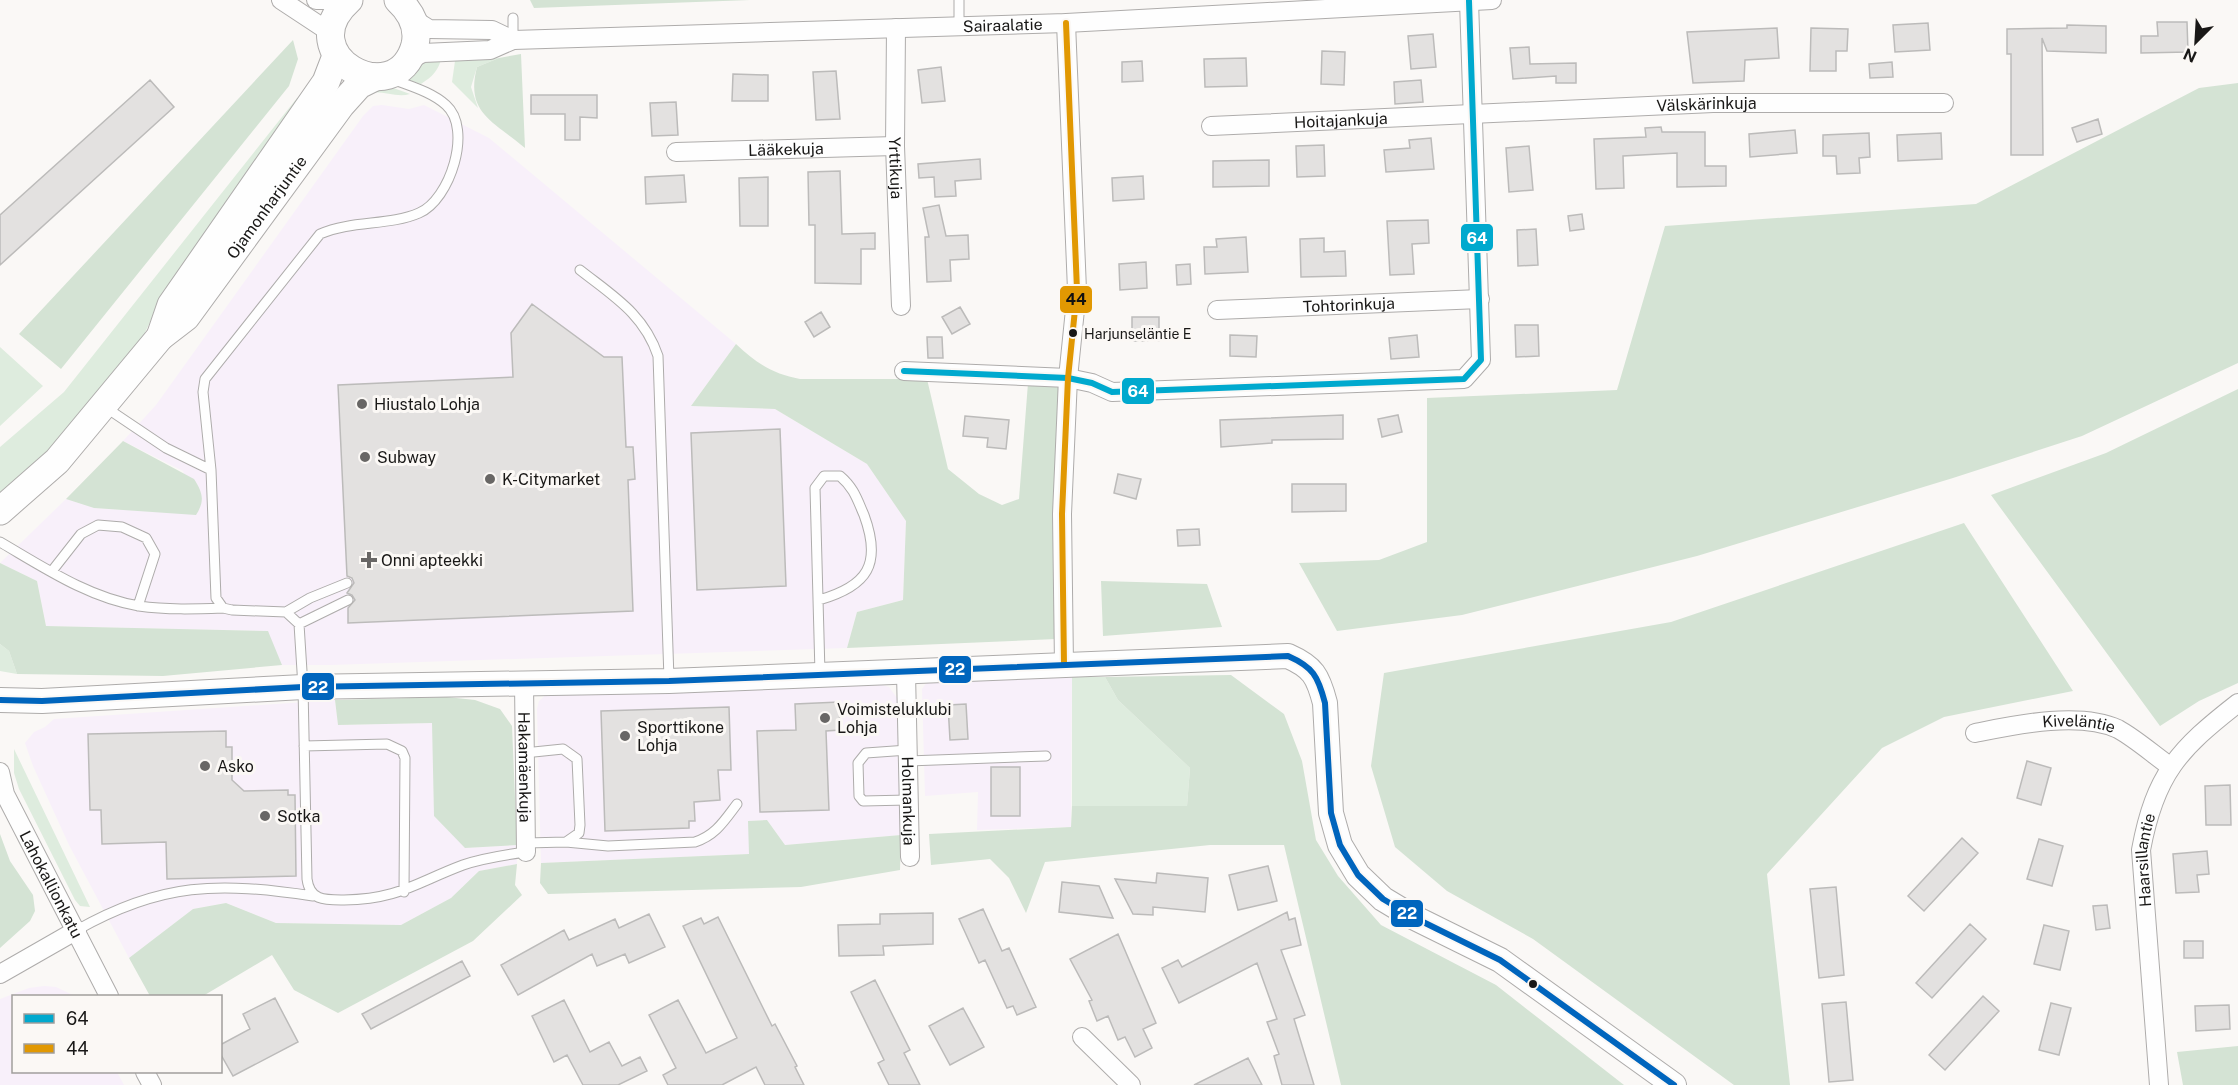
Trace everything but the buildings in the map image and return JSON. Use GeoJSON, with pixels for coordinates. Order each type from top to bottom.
{"type":"FeatureCollection","features":[{"type":"Feature","properties":{"kind":"main road","name":"Ojamonharjuntie"},"geometry":{"type":"LineString","coordinates":[[160,337],[171,305],[326,82],[339,9],[348,0]]}},
{"type":"Feature","properties":{"kind":"main road"},"geometry":{"type":"LineString","coordinates":[[333,44],[354,72],[389,71],[416,41],[406,6]]}},
{"type":"Feature","properties":{"kind":"main road","name":"Ojamonharjuntie"},"geometry":{"type":"LineString","coordinates":[[0,511],[57,461],[160,337],[186,317],[351,93],[359,85],[389,71]]}},
{"type":"Feature","properties":{"kind":"street"},"geometry":{"type":"LineString","coordinates":[[281,0],[333,44]]}},
{"type":"Feature","properties":{"kind":"street"},"geometry":{"type":"LineString","coordinates":[[316,0],[348,0]]}},
{"type":"Feature","properties":{"kind":"street","name":"Sairaalatie"},"geometry":{"type":"LineString","coordinates":[[389,71],[423,53],[490,50],[513,40],[1066,23],[1386,3],[1492,0]]}},
{"type":"Feature","properties":{"kind":"street"},"geometry":{"type":"LineString","coordinates":[[904,371],[1068,378],[1092,383],[1112,392],[1464,380],[1481,360],[1469,1]]}},
{"type":"Feature","properties":{"kind":"street","name":"Sairaalatie"},"geometry":{"type":"LineString","coordinates":[[406,6],[429,29],[492,30],[513,40]]}},
{"type":"Feature","properties":{"kind":"street"},"geometry":{"type":"LineString","coordinates":[[1064,664],[1062,514],[1068,378],[1077,290],[1066,23]]}},
{"type":"Feature","properties":{"kind":"street","name":"Yrttikuja"},"geometry":{"type":"LineString","coordinates":[[897,28],[895,146],[901,306]]}},
{"type":"Feature","properties":{"kind":"street","name":"Välskärinkuja"},"geometry":{"type":"LineString","coordinates":[[1472,116],[1713,103],[1944,103]]}},
{"type":"Feature","properties":{"kind":"street","name":"Hoitajankuja"},"geometry":{"type":"LineString","coordinates":[[1211,126],[1472,116]]}},
{"type":"Feature","properties":{"kind":"street","name":"Lääkekuja"},"geometry":{"type":"LineString","coordinates":[[676,152],[895,146]]}},
{"type":"Feature","properties":{"kind":"street","name":"Tohtorinkuja"},"geometry":{"type":"LineString","coordinates":[[1216,310],[1480,300]]}},
{"type":"Feature","properties":{"kind":"street"},"geometry":{"type":"LineString","coordinates":[[0,700],[42,701],[303,687],[820,676],[1288,656],[1305,663],[1315,674],[1325,703],[1331,813],[1340,845],[1358,875],[1383,899],[1413,917],[1500,960],[1674,1085]]}},
{"type":"Feature","properties":{"kind":"street","name":"Holmankuja"},"geometry":{"type":"LineString","coordinates":[[906,673],[910,857]]}},
{"type":"Feature","properties":{"kind":"street","name":"Hakamäenkuja"},"geometry":{"type":"LineString","coordinates":[[524,683],[526,848]]}},
{"type":"Feature","properties":{"kind":"street","name":"Haarsillantie"},"geometry":{"type":"LineString","coordinates":[[2159,1085],[2141,850],[2147,817],[2158,789],[2171,767],[2195,737],[2238,704]]}},
{"type":"Feature","properties":{"kind":"street","name":"Kiveläntie"},"geometry":{"type":"LineString","coordinates":[[1975,733],[2023,723],[2071,721],[2099,724],[2118,730],[2171,767]]}},
{"type":"Feature","properties":{"kind":"street","name":"Lahokallionkatu"},"geometry":{"type":"LineString","coordinates":[[0,772],[5,794],[109,995]]}},
{"type":"Feature","properties":{"kind":"street"},"geometry":{"type":"LineString","coordinates":[[0,974],[77,930]]}},
{"type":"Feature","properties":{"kind":"street"},"geometry":{"type":"LineString","coordinates":[[1082,1037],[1131,1085]]}},
{"type":"Feature","properties":{"kind":"lane"},"geometry":{"type":"LineString","coordinates":[[958,26],[959,0]]}},
{"type":"Feature","properties":{"kind":"lane"},"geometry":{"type":"LineString","coordinates":[[513,18],[513,40]]}},
{"type":"Feature","properties":{"kind":"lane"},"geometry":{"type":"LineString","coordinates":[[223,608],[216,598],[211,470],[203,392],[205,379],[320,234],[338,226],[421,213],[434,204],[449,181],[455,164],[455,118],[447,105],[389,71]]}},
{"type":"Feature","properties":{"kind":"lane"},"geometry":{"type":"LineString","coordinates":[[580,270],[638,317],[651,335],[658,356],[669,681]]}},
{"type":"Feature","properties":{"kind":"lane"},"geometry":{"type":"LineString","coordinates":[[105,406],[166,448],[211,470]]}},
{"type":"Feature","properties":{"kind":"lane"},"geometry":{"type":"LineString","coordinates":[[819,600],[844,593],[860,582],[871,558],[873,540],[869,529],[853,487],[840,476],[824,477],[815,488],[820,676]]}},
{"type":"Feature","properties":{"kind":"lane"},"geometry":{"type":"LineString","coordinates":[[52,571],[81,534],[98,525],[122,527],[146,538],[155,555],[138,606]]}},
{"type":"Feature","properties":{"kind":"lane"},"geometry":{"type":"LineString","coordinates":[[0,542],[100,596],[138,606],[286,612],[310,598],[347,583]]}},
{"type":"Feature","properties":{"kind":"lane"},"geometry":{"type":"LineString","coordinates":[[299,624],[348,600]]}},
{"type":"Feature","properties":{"kind":"lane"},"geometry":{"type":"LineString","coordinates":[[286,612],[299,624],[303,687],[307,879],[308,889],[313,896]]}},
{"type":"Feature","properties":{"kind":"lane"},"geometry":{"type":"LineString","coordinates":[[304,747],[387,744],[402,751],[405,758],[404,892]]}},
{"type":"Feature","properties":{"kind":"lane"},"geometry":{"type":"LineString","coordinates":[[525,753],[563,749],[577,759],[579,833],[566,842]]}},
{"type":"Feature","properties":{"kind":"lane"},"geometry":{"type":"LineString","coordinates":[[908,800],[863,801],[860,796],[858,763],[866,753],[908,756],[1047,756]]}},
{"type":"Feature","properties":{"kind":"lane"},"geometry":{"type":"LineString","coordinates":[[77,930],[131,902],[198,888],[254,887],[313,896],[324,900],[369,900],[404,892],[464,865],[526,848],[566,842],[608,846],[696,842],[708,838],[717,831],[736,804]]}},
{"type":"Feature","properties":{"kind":"shaded area"},"geometry":{"type":"Polygon","coordinates":[[[424,105],[489,138],[736,344],[691,406],[775,409],[867,464],[906,521],[903,600],[857,612],[847,648],[331,665],[282,665],[267,631],[46,626],[37,581],[0,563],[66,499],[94,508],[196,514],[183,471],[123,441],[156,405],[363,116],[373,106],[409,109],[424,105]]]}},
{"type":"Feature","properties":{"kind":"shaded area"},"geometry":{"type":"Polygon","coordinates":[[[1072,677],[1071,827],[977,830],[978,792],[925,796],[922,689],[927,682],[1072,677]]]}},
{"type":"Feature","properties":{"kind":"shaded area"},"geometry":{"type":"Polygon","coordinates":[[[882,685],[889,687],[897,698],[901,835],[785,845],[767,820],[749,821],[749,854],[541,863],[537,709],[539,701],[549,692],[882,685]]]}},
{"type":"Feature","properties":{"kind":"shaded area"},"geometry":{"type":"Polygon","coordinates":[[[335,700],[338,725],[433,723],[434,816],[466,848],[517,845],[517,864],[479,871],[451,898],[401,925],[276,923],[226,903],[193,909],[129,958],[69,845],[25,743],[34,732],[45,727],[54,719],[335,700]]]}},
{"type":"Feature","properties":{"kind":"shaded area"},"geometry":{"type":"Polygon","coordinates":[[[56,987],[73,995],[12,995],[12,1073],[118,1073],[124,1085],[0,1085],[0,999],[29,988],[56,987]]]}},
{"type":"Feature","properties":{"kind":"green space"},"geometry":{"type":"Polygon","coordinates":[[[530,0],[750,0],[534,8],[530,0]]]}},
{"type":"Feature","properties":{"kind":"green space"},"geometry":{"type":"Polygon","coordinates":[[[293,40],[298,59],[289,86],[61,369],[19,334],[293,40]]]}},
{"type":"Feature","properties":{"kind":"green space"},"geometry":{"type":"Polygon","coordinates":[[[521,54],[525,148],[484,115],[478,106],[474,83],[477,67],[499,58],[521,54]]]}},
{"type":"Feature","properties":{"kind":"green space"},"geometry":{"type":"Polygon","coordinates":[[[442,57],[434,73],[421,84],[407,77],[429,59],[442,57]]]}},
{"type":"Feature","properties":{"kind":"green space"},"geometry":{"type":"Polygon","coordinates":[[[499,58],[477,67],[471,87],[478,108],[452,82],[455,61],[499,58]]]}},
{"type":"Feature","properties":{"kind":"green space"},"geometry":{"type":"Polygon","coordinates":[[[2238,83],[2238,363],[2082,436],[1953,478],[1697,556],[1462,615],[1337,631],[1299,563],[1379,560],[1427,542],[1427,398],[1617,390],[1665,226],[1976,204],[2199,88],[2238,83]]]}},
{"type":"Feature","properties":{"kind":"green space"},"geometry":{"type":"Polygon","coordinates":[[[388,86],[410,94],[369,93],[388,86]]]}},
{"type":"Feature","properties":{"kind":"green space"},"geometry":{"type":"Polygon","coordinates":[[[306,95],[164,292],[142,339],[48,453],[0,493],[0,447],[64,392],[297,98],[306,95]]]}},
{"type":"Feature","properties":{"kind":"green space"},"geometry":{"type":"Polygon","coordinates":[[[736,344],[765,367],[800,379],[927,379],[948,469],[979,494],[1002,505],[1019,499],[1028,383],[1062,388],[1056,639],[847,648],[857,612],[903,600],[906,521],[867,464],[775,409],[691,406],[736,344]]]}},
{"type":"Feature","properties":{"kind":"green space"},"geometry":{"type":"Polygon","coordinates":[[[0,347],[43,386],[0,426],[0,347]]]}},
{"type":"Feature","properties":{"kind":"green space"},"geometry":{"type":"Polygon","coordinates":[[[2238,389],[2238,683],[2199,701],[2160,726],[1991,495],[2106,453],[2238,389]]]}},
{"type":"Feature","properties":{"kind":"green space"},"geometry":{"type":"Polygon","coordinates":[[[123,441],[194,479],[202,497],[196,515],[94,508],[66,499],[123,441]]]}},
{"type":"Feature","properties":{"kind":"green space"},"geometry":{"type":"Polygon","coordinates":[[[1964,523],[2073,691],[1944,717],[1882,748],[1767,874],[1790,1085],[1734,1085],[1533,939],[1447,891],[1395,847],[1371,766],[1384,673],[1671,622],[1964,523]]]}},
{"type":"Feature","properties":{"kind":"green space"},"geometry":{"type":"Polygon","coordinates":[[[0,563],[37,581],[46,626],[268,631],[282,665],[163,676],[17,674],[9,651],[0,644],[0,563]]]}},
{"type":"Feature","properties":{"kind":"green space"},"geometry":{"type":"Polygon","coordinates":[[[1101,581],[1207,584],[1222,627],[1103,636],[1101,581]]]}},
{"type":"Feature","properties":{"kind":"green space"},"geometry":{"type":"Polygon","coordinates":[[[0,644],[9,651],[17,674],[0,671],[0,644]]]}},
{"type":"Feature","properties":{"kind":"green space"},"geometry":{"type":"Polygon","coordinates":[[[1231,675],[1284,714],[1302,761],[1316,840],[1338,876],[1381,925],[1496,985],[1624,1085],[1341,1085],[1284,845],[1210,845],[1045,862],[1026,913],[1009,878],[990,859],[931,865],[929,834],[1071,827],[1072,806],[1187,806],[1190,768],[1118,700],[1105,677],[1231,675]]]}},
{"type":"Feature","properties":{"kind":"green space"},"geometry":{"type":"Polygon","coordinates":[[[1072,677],[1105,677],[1118,700],[1190,768],[1187,806],[1072,806],[1072,677]]]}},
{"type":"Feature","properties":{"kind":"green space"},"geometry":{"type":"Polygon","coordinates":[[[447,697],[475,700],[500,709],[512,726],[517,845],[465,848],[434,816],[432,723],[338,725],[335,700],[447,697]]]}},
{"type":"Feature","properties":{"kind":"green space"},"geometry":{"type":"Polygon","coordinates":[[[14,749],[90,907],[80,906],[75,900],[19,789],[14,773],[14,749]]]}},
{"type":"Feature","properties":{"kind":"green space"},"geometry":{"type":"Polygon","coordinates":[[[767,820],[785,845],[901,835],[900,870],[801,887],[548,894],[540,883],[541,863],[749,854],[748,821],[767,820]]]}},
{"type":"Feature","properties":{"kind":"green space"},"geometry":{"type":"Polygon","coordinates":[[[0,834],[10,861],[33,895],[35,911],[30,921],[0,948],[0,834]]]}},
{"type":"Feature","properties":{"kind":"green space"},"geometry":{"type":"Polygon","coordinates":[[[517,864],[515,885],[522,895],[473,941],[338,1013],[294,990],[272,955],[205,995],[149,995],[129,958],[193,909],[226,903],[276,923],[401,925],[451,898],[479,871],[517,864]]]}},
{"type":"Feature","properties":{"kind":"green space"},"geometry":{"type":"Polygon","coordinates":[[[2238,1046],[2238,1085],[2183,1085],[2177,1052],[2238,1046]]]}},
{"type":"Feature","properties":{"kind":"transit line","name":"64"},"geometry":{"type":"LineString","coordinates":[[904,371],[1068,378],[1092,383],[1112,392],[1464,379],[1481,360],[1469,1]]}},
{"type":"Feature","properties":{"kind":"transit line","name":"44"},"geometry":{"type":"LineString","coordinates":[[1064,665],[1062,514],[1068,378],[1077,290],[1066,23]]}},
{"type":"Feature","properties":{"kind":"transit line","name":"22"},"geometry":{"type":"LineString","coordinates":[[0,700],[42,701],[303,687],[669,681],[1288,656],[1303,664],[1313,673],[1325,703],[1331,813],[1340,845],[1358,875],[1383,899],[1413,917],[1500,960],[1674,1085]]}},
{"type":"Feature","properties":{"kind":"place","name":"Harjunseläntie E"},"geometry":{"type":"Point","coordinates":[1073,333]}},
{"type":"Feature","properties":{"kind":"place","name":"Hiustalo Lohja"},"geometry":{"type":"Point","coordinates":[362,404]}},
{"type":"Feature","properties":{"kind":"place","name":"Subway"},"geometry":{"type":"Point","coordinates":[365,457]}},
{"type":"Feature","properties":{"kind":"place","name":"K-Citymarket"},"geometry":{"type":"Point","coordinates":[490,479]}},
{"type":"Feature","properties":{"kind":"place","name":"Onni apteekki"},"geometry":{"type":"Point","coordinates":[369,560]}},
{"type":"Feature","properties":{"kind":"place","name":"Voimisteluklubi Lohja"},"geometry":{"type":"Point","coordinates":[825,718]}},
{"type":"Feature","properties":{"kind":"place","name":"Sporttikone Lohja"},"geometry":{"type":"Point","coordinates":[625,736]}},
{"type":"Feature","properties":{"kind":"place","name":"Asko"},"geometry":{"type":"Point","coordinates":[205,766]}},
{"type":"Feature","properties":{"kind":"place","name":"Sotka"},"geometry":{"type":"Point","coordinates":[265,816]}}]}
